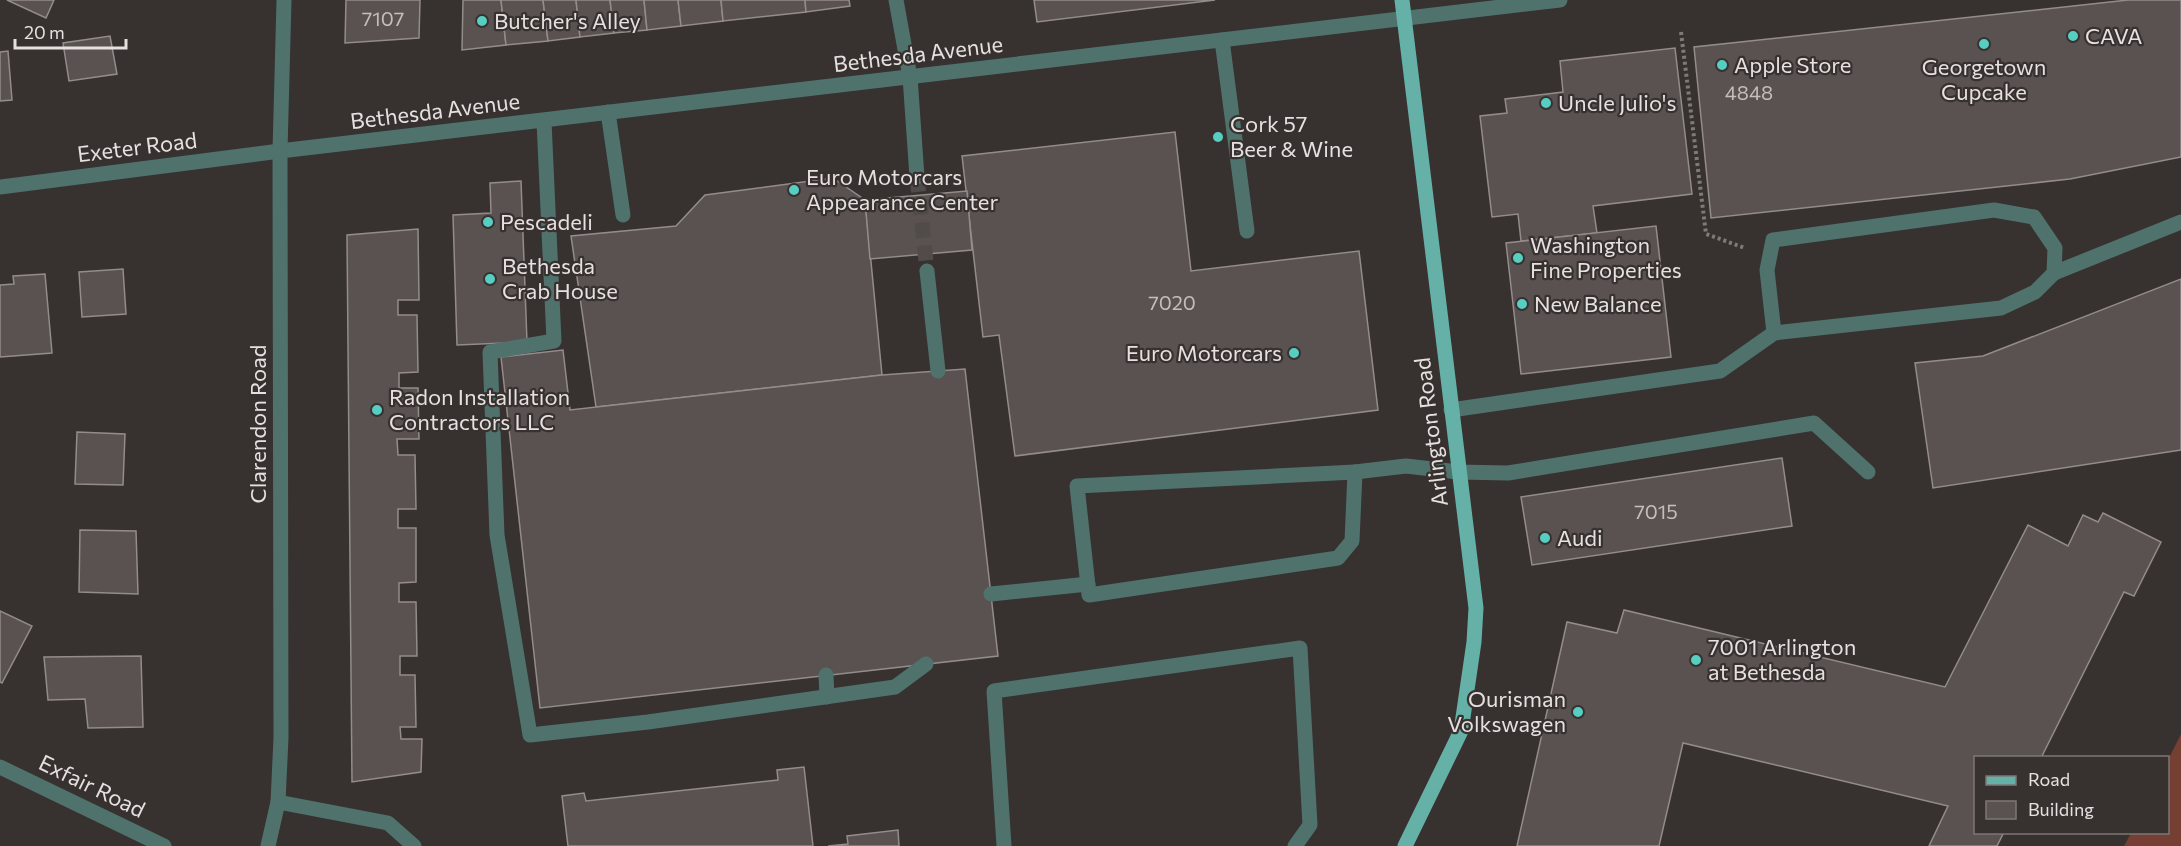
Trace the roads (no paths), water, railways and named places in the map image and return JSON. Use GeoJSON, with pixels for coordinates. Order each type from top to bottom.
{"type":"FeatureCollection","features":[{"type":"Feature","properties":{"kind":"main road","name":"Arlington Road"},"geometry":{"type":"LineString","coordinates":[[1401,0],[1476,608],[1474,642],[1461,731],[1405,846]]}},
{"type":"Feature","properties":{"kind":"street","name":"Clarendon Road"},"geometry":{"type":"LineString","coordinates":[[268,846],[278,802],[281,738],[280,151],[284,0]]}},
{"type":"Feature","properties":{"kind":"street"},"geometry":{"type":"LineString","coordinates":[[896,0],[910,77],[917,177]]}},
{"type":"Feature","properties":{"kind":"street","name":"Bethesda Avenue"},"geometry":{"type":"LineString","coordinates":[[280,151],[1560,0]]}},
{"type":"Feature","properties":{"kind":"street"},"geometry":{"type":"LineString","coordinates":[[1222,40],[1247,231]]}},
{"type":"Feature","properties":{"kind":"street"},"geometry":{"type":"LineString","coordinates":[[608,112],[623,215]]}},
{"type":"Feature","properties":{"kind":"street"},"geometry":{"type":"LineString","coordinates":[[544,121],[554,341],[490,352],[497,535],[530,735],[648,722],[895,687],[926,664]]}},
{"type":"Feature","properties":{"kind":"street","name":"Exeter Road"},"geometry":{"type":"LineString","coordinates":[[0,187],[280,151]]}},
{"type":"Feature","properties":{"kind":"street"},"geometry":{"type":"LineString","coordinates":[[1774,333],[1767,270],[1773,240],[1994,210],[2034,217],[2055,248],[2054,273]]}},
{"type":"Feature","properties":{"kind":"street"},"geometry":{"type":"LineString","coordinates":[[1451,410],[1720,370],[1774,333],[2001,308],[2035,292],[2054,273],[2181,222]]}},
{"type":"Feature","properties":{"kind":"street"},"geometry":{"type":"LineString","coordinates":[[927,271],[938,371]]}},
{"type":"Feature","properties":{"kind":"street"},"geometry":{"type":"LineString","coordinates":[[1355,472],[1352,541],[1338,558],[1089,595],[1077,486],[1355,472],[1406,466],[1458,472],[1508,473],[1814,423],[1868,472]]}},
{"type":"Feature","properties":{"kind":"street"},"geometry":{"type":"LineString","coordinates":[[991,594],[1088,584]]}},
{"type":"Feature","properties":{"kind":"street"},"geometry":{"type":"LineString","coordinates":[[1004,846],[994,691],[1300,648],[1310,825],[1295,846]]}},
{"type":"Feature","properties":{"kind":"street"},"geometry":{"type":"LineString","coordinates":[[826,675],[827,697]]}},
{"type":"Feature","properties":{"kind":"street","name":"Exfair Road"},"geometry":{"type":"LineString","coordinates":[[0,767],[164,846]]}},
{"type":"Feature","properties":{"kind":"street"},"geometry":{"type":"LineString","coordinates":[[278,802],[388,823],[414,846]]}},
{"type":"Feature","properties":{"kind":"tunnel"},"geometry":{"type":"LineString","coordinates":[[917,177],[927,271]]}},
{"type":"Feature","properties":{"kind":"place","name":"Butcher's Alley"},"geometry":{"type":"Point","coordinates":[482,21]}},
{"type":"Feature","properties":{"kind":"place","name":"CAVA"},"geometry":{"type":"Point","coordinates":[2073,36]}},
{"type":"Feature","properties":{"kind":"place","name":"Georgetown Cupcake"},"geometry":{"type":"Point","coordinates":[1984,44]}},
{"type":"Feature","properties":{"kind":"place","name":"Apple Store"},"geometry":{"type":"Point","coordinates":[1722,65]}},
{"type":"Feature","properties":{"kind":"place","name":"Uncle Julio's"},"geometry":{"type":"Point","coordinates":[1546,103]}},
{"type":"Feature","properties":{"kind":"place","name":"Cork 57 Beer & Wine"},"geometry":{"type":"Point","coordinates":[1218,137]}},
{"type":"Feature","properties":{"kind":"place","name":"Euro Motorcars Appearance Center"},"geometry":{"type":"Point","coordinates":[794,190]}},
{"type":"Feature","properties":{"kind":"place","name":"Pescadeli"},"geometry":{"type":"Point","coordinates":[488,222]}},
{"type":"Feature","properties":{"kind":"place","name":"Washington Fine Properties"},"geometry":{"type":"Point","coordinates":[1518,258]}},
{"type":"Feature","properties":{"kind":"place","name":"Bethesda Crab House"},"geometry":{"type":"Point","coordinates":[490,279]}},
{"type":"Feature","properties":{"kind":"place","name":"New Balance"},"geometry":{"type":"Point","coordinates":[1522,304]}},
{"type":"Feature","properties":{"kind":"place","name":"Euro Motorcars"},"geometry":{"type":"Point","coordinates":[1294,353]}},
{"type":"Feature","properties":{"kind":"place","name":"Radon Installation Contractors LLC"},"geometry":{"type":"Point","coordinates":[377,410]}},
{"type":"Feature","properties":{"kind":"place","name":"Audi"},"geometry":{"type":"Point","coordinates":[1545,538]}},
{"type":"Feature","properties":{"kind":"place","name":"7001 Arlington at Bethesda"},"geometry":{"type":"Point","coordinates":[1696,660]}},
{"type":"Feature","properties":{"kind":"place","name":"Ourisman Volkswagen"},"geometry":{"type":"Point","coordinates":[1578,712]}}]}
